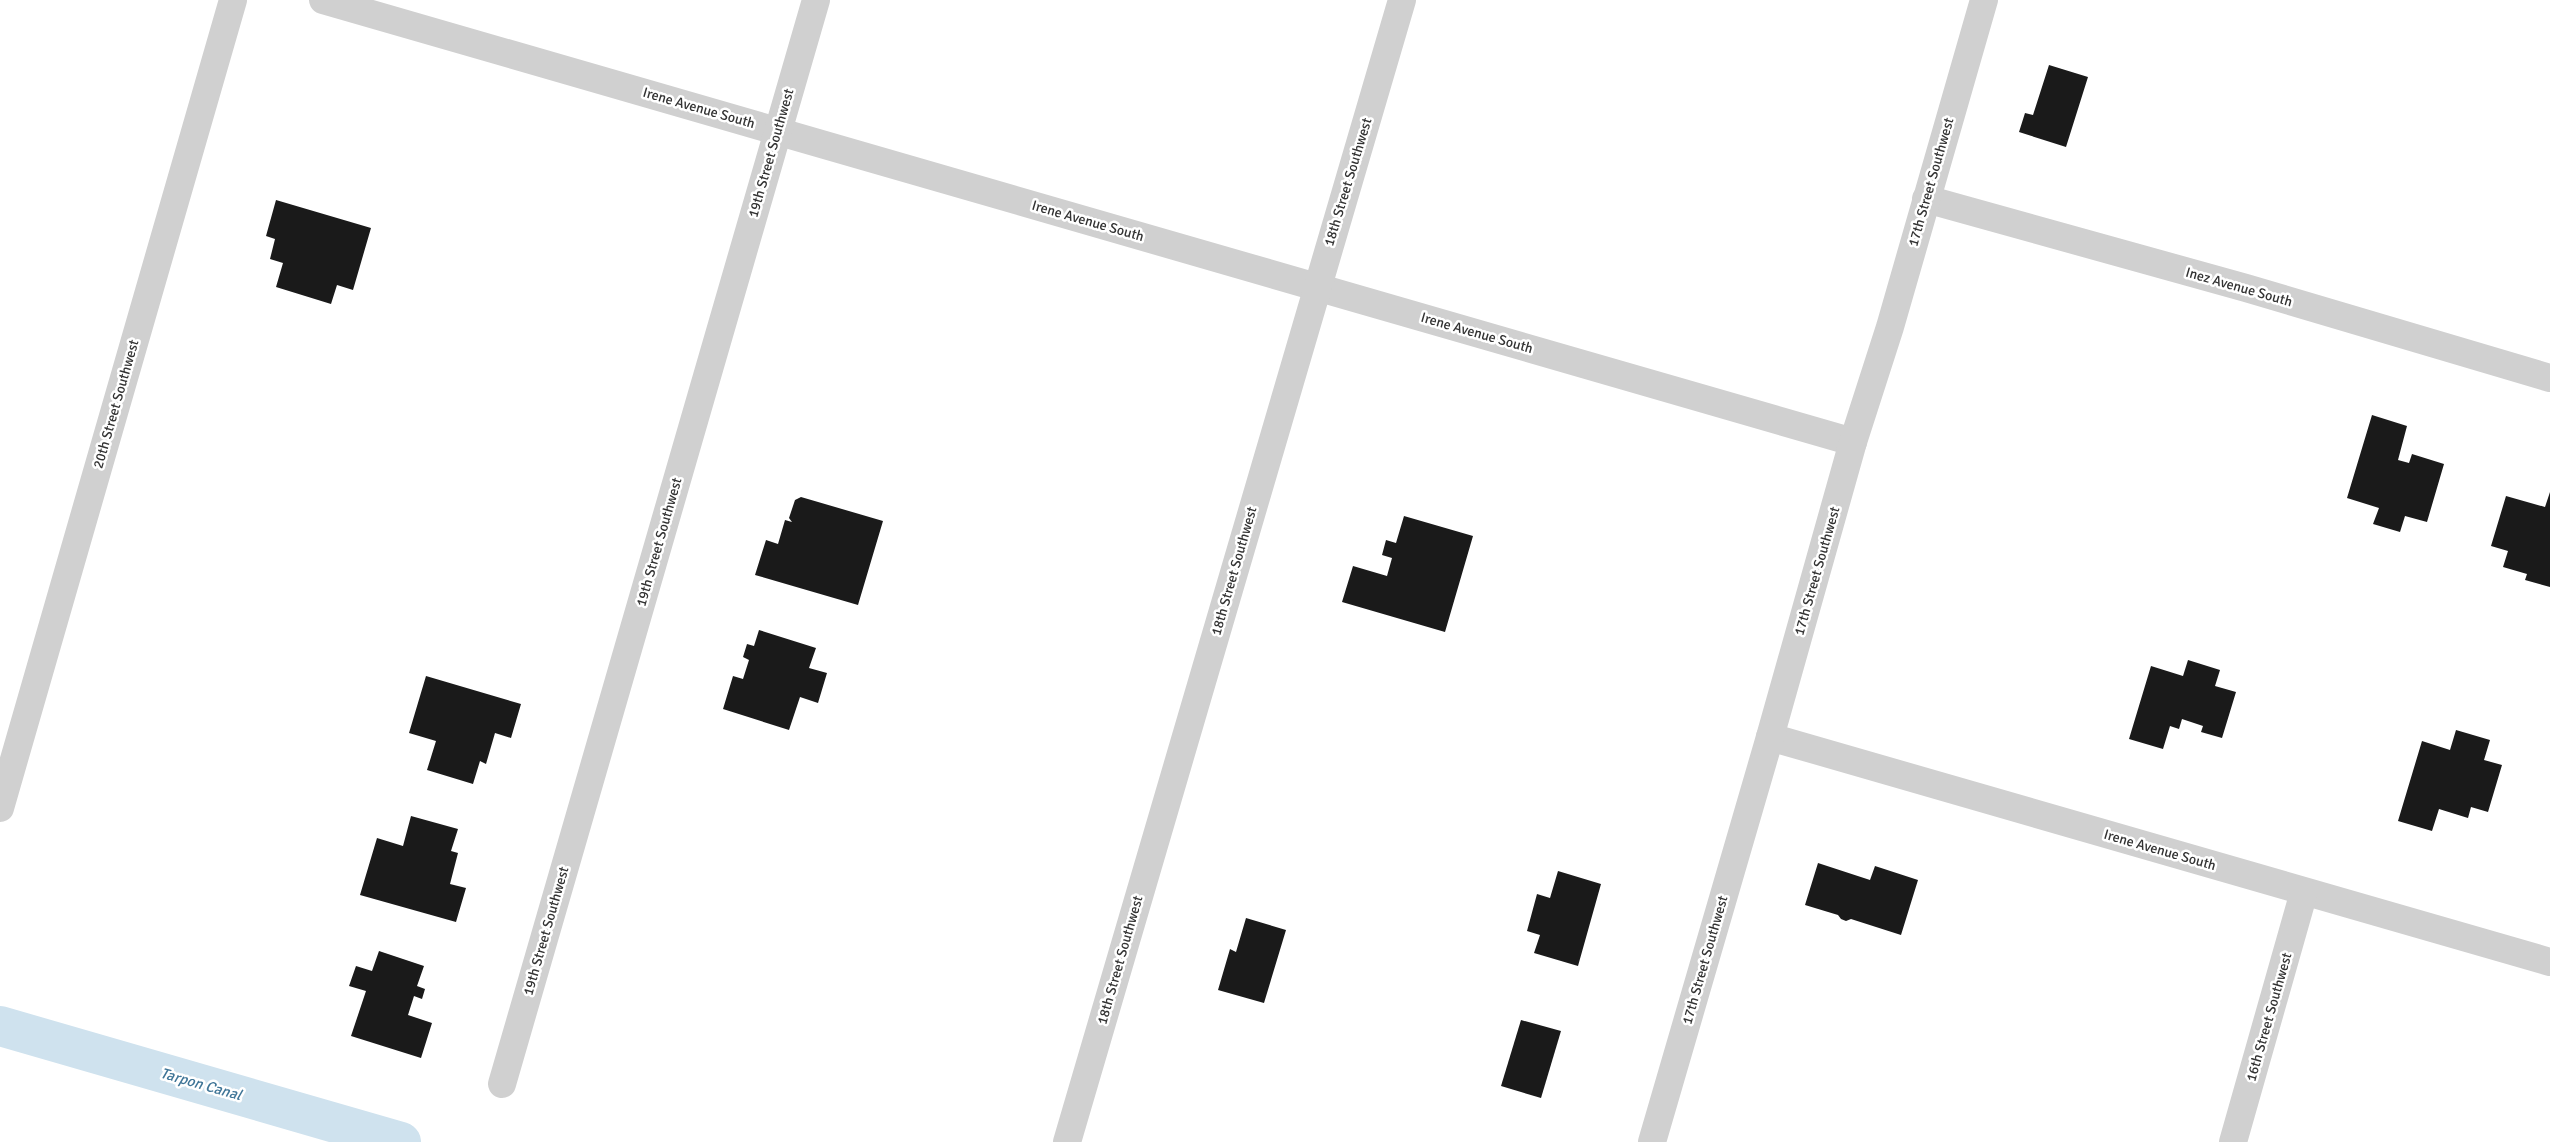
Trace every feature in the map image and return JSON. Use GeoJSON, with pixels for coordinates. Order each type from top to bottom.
{"type":"FeatureCollection","features":[{"type":"Feature","properties":{"kind":"street","name":"20th Street Southwest"},"geometry":{"type":"LineString","coordinates":[[0,808],[233,0]]}},
{"type":"Feature","properties":{"kind":"street","name":"Irene Avenue South"},"geometry":{"type":"LineString","coordinates":[[323,0],[1853,442]]}},
{"type":"Feature","properties":{"kind":"street","name":"19th Street Southwest"},"geometry":{"type":"LineString","coordinates":[[502,1084],[776,131],[816,0]]}},
{"type":"Feature","properties":{"kind":"street","name":"18th Street Southwest"},"geometry":{"type":"LineString","coordinates":[[1067,1142],[1316,287],[1402,0]]}},
{"type":"Feature","properties":{"kind":"street","name":"17th Street Southwest"},"geometry":{"type":"LineString","coordinates":[[1652,1142],[1770,737],[1853,442],[1890,327],[1984,0]]}},
{"type":"Feature","properties":{"kind":"street","name":"Inez Avenue South"},"geometry":{"type":"LineString","coordinates":[[1926,199],[2246,288],[2550,378]]}},
{"type":"Feature","properties":{"kind":"street","name":"Irene Avenue South"},"geometry":{"type":"LineString","coordinates":[[1770,737],[2550,962]]}},
{"type":"Feature","properties":{"kind":"street","name":"16th Street Southwest"},"geometry":{"type":"LineString","coordinates":[[2233,1142],[2304,892]]}},
{"type":"Feature","properties":{"kind":"building"},"geometry":{"type":"Polygon","coordinates":[[[2049,65],[2088,77],[2066,147],[2019,132],[2025,113],[2033,115],[2049,65]]]}},
{"type":"Feature","properties":{"kind":"building"},"geometry":{"type":"Polygon","coordinates":[[[276,200],[371,228],[353,290],[337,285],[331,304],[276,287],[283,263],[270,259],[275,239],[266,236],[276,200]]]}},
{"type":"Feature","properties":{"kind":"building"},"geometry":{"type":"Polygon","coordinates":[[[2372,415],[2407,426],[2398,460],[2409,463],[2412,454],[2444,464],[2427,522],[2405,516],[2400,532],[2373,524],[2379,508],[2347,498],[2372,415]]]}},
{"type":"Feature","properties":{"kind":"building"},"geometry":{"type":"Polygon","coordinates":[[[2550,492],[2550,587],[2525,580],[2527,574],[2503,567],[2508,551],[2491,546],[2506,496],[2545,507],[2550,492]]]}},
{"type":"Feature","properties":{"kind":"building"},"geometry":{"type":"Polygon","coordinates":[[[801,497],[883,521],[858,605],[755,575],[766,540],[778,544],[785,520],[792,522],[789,518],[795,500],[801,497]]]}},
{"type":"Feature","properties":{"kind":"building"},"geometry":{"type":"Polygon","coordinates":[[[1404,516],[1473,536],[1445,632],[1342,602],[1353,566],[1387,576],[1392,558],[1382,555],[1386,540],[1396,543],[1404,516]]]}},
{"type":"Feature","properties":{"kind":"building"},"geometry":{"type":"Polygon","coordinates":[[[759,630],[816,648],[809,668],[827,673],[818,703],[800,697],[789,730],[723,709],[733,676],[743,679],[749,660],[743,657],[747,644],[754,646],[759,630]]]}},
{"type":"Feature","properties":{"kind":"building"},"geometry":{"type":"Polygon","coordinates":[[[2188,660],[2220,670],[2215,686],[2236,692],[2222,738],[2201,732],[2203,726],[2182,719],[2179,729],[2170,726],[2163,749],[2129,739],[2151,666],[2183,676],[2188,660]]]}},
{"type":"Feature","properties":{"kind":"building"},"geometry":{"type":"Polygon","coordinates":[[[426,676],[521,704],[511,738],[495,733],[486,764],[480,761],[473,784],[427,770],[436,741],[409,733],[426,676]]]}},
{"type":"Feature","properties":{"kind":"building"},"geometry":{"type":"Polygon","coordinates":[[[2456,730],[2490,740],[2484,760],[2502,765],[2488,812],[2471,807],[2468,818],[2439,809],[2432,831],[2398,821],[2422,741],[2450,750],[2456,730]]]}},
{"type":"Feature","properties":{"kind":"building"},"geometry":{"type":"Polygon","coordinates":[[[411,816],[458,829],[451,851],[458,853],[450,884],[466,888],[456,922],[360,895],[377,838],[403,846],[411,816]]]}},
{"type":"Feature","properties":{"kind":"building"},"geometry":{"type":"Polygon","coordinates":[[[1818,863],[1870,880],[1875,866],[1918,880],[1901,935],[1851,919],[1846,921],[1838,915],[1805,905],[1818,863]]]}},
{"type":"Feature","properties":{"kind":"building"},"geometry":{"type":"Polygon","coordinates":[[[1558,871],[1601,884],[1578,966],[1534,953],[1540,935],[1527,931],[1537,894],[1550,898],[1558,871]]]}},
{"type":"Feature","properties":{"kind":"building"},"geometry":{"type":"Polygon","coordinates":[[[1246,918],[1286,930],[1264,1003],[1218,990],[1230,949],[1236,952],[1246,918]]]}},
{"type":"Feature","properties":{"kind":"building"},"geometry":{"type":"Polygon","coordinates":[[[379,951],[424,966],[417,986],[425,989],[422,999],[414,996],[408,1015],[432,1023],[421,1058],[351,1036],[366,991],[349,986],[356,966],[372,971],[379,951]]]}},
{"type":"Feature","properties":{"kind":"building"},"geometry":{"type":"Polygon","coordinates":[[[1521,1020],[1561,1031],[1541,1098],[1501,1086],[1521,1020]]]}},
{"type":"Feature","properties":{"kind":"waterway","name":"Tarpon Canal"},"geometry":{"type":"LineString","coordinates":[[0,1026],[401,1142]]}}]}
